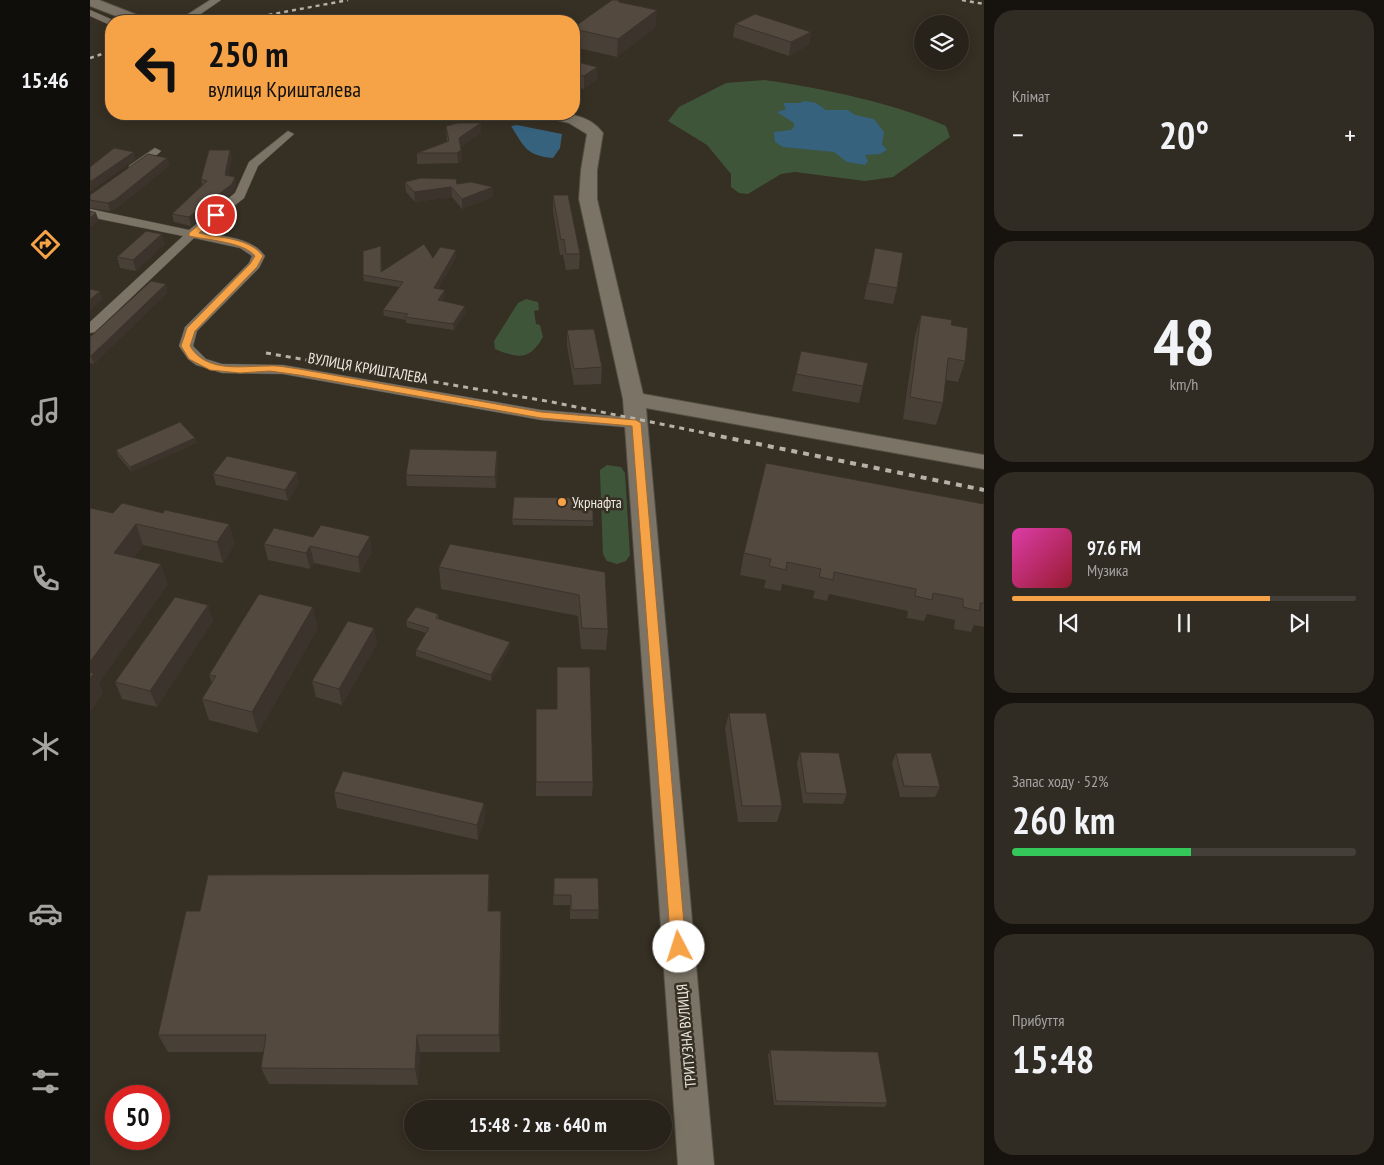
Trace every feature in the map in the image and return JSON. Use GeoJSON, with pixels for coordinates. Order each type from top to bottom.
{"type":"FeatureCollection","features":[{"type":"Feature","properties":{"kind":"main road"},"geometry":{"type":"LineString","coordinates":[[90,1],[125,15]]}},
{"type":"Feature","properties":{"kind":"main road","name":"ТРИТУЗНА ВУЛИЦЯ"},"geometry":{"type":"LineString","coordinates":[[576,120],[588,124],[595,133],[589,170],[588,199],[635,411],[696,1165]]}},
{"type":"Feature","properties":{"kind":"main road"},"geometry":{"type":"LineString","coordinates":[[635,411],[984,462]]}},
{"type":"Feature","properties":{"kind":"street"},"geometry":{"type":"LineString","coordinates":[[193,15],[216,0]]}},
{"type":"Feature","properties":{"kind":"street"},"geometry":{"type":"LineString","coordinates":[[90,14],[105,20]]}},
{"type":"Feature","properties":{"kind":"street"},"geometry":{"type":"LineString","coordinates":[[90,329],[192,234],[240,195],[253,164],[288,134]]}},
{"type":"Feature","properties":{"kind":"street"},"geometry":{"type":"LineString","coordinates":[[126,172],[155,151]]}},
{"type":"Feature","properties":{"kind":"street","name":"ВУЛИЦЯ КРИШТАЛЕВА"},"geometry":{"type":"LineString","coordinates":[[90,213],[244,245],[253,249],[259,256],[254,265],[190,330],[186,346],[192,358],[210,367],[240,370],[270,368],[299,372],[541,415],[635,411]]}},
{"type":"Feature","properties":{"kind":"green space"},"geometry":{"type":"Polygon","coordinates":[[[764,80],[833,92],[904,110],[946,126],[950,137],[893,177],[865,181],[795,172],[781,174],[748,194],[739,193],[731,187],[731,174],[707,145],[668,121],[679,107],[726,83],[764,80]]]}},
{"type":"Feature","properties":{"kind":"green space"},"geometry":{"type":"Polygon","coordinates":[[[526,299],[538,302],[539,310],[534,311],[536,324],[540,325],[543,337],[538,345],[528,354],[517,356],[495,349],[494,341],[518,303],[526,299]]]}},
{"type":"Feature","properties":{"kind":"green space"},"geometry":{"type":"Polygon","coordinates":[[[607,465],[621,467],[625,473],[630,555],[626,561],[617,564],[607,561],[603,554],[600,470],[607,465]]]}},
{"type":"Feature","properties":{"kind":"water"},"geometry":{"type":"Polygon","coordinates":[[[805,101],[816,103],[826,110],[848,110],[855,115],[874,119],[884,132],[882,144],[887,150],[880,154],[865,155],[868,161],[865,165],[847,162],[834,152],[783,147],[775,142],[774,132],[791,130],[794,127],[794,123],[777,112],[786,109],[783,103],[805,101]]]}},
{"type":"Feature","properties":{"kind":"water"},"geometry":{"type":"Polygon","coordinates":[[[517,125],[562,134],[560,148],[553,158],[537,155],[527,149],[511,126],[517,125]]]}},
{"type":"Feature","properties":{"kind":"building"},"geometry":{"type":"Polygon","coordinates":[[[612,0],[657,10],[618,39],[580,30],[580,23],[612,0]]]}},
{"type":"Feature","properties":{"kind":"building"},"geometry":{"type":"Polygon","coordinates":[[[755,14],[811,32],[791,42],[735,24],[755,14]]]}},
{"type":"Feature","properties":{"kind":"building"},"geometry":{"type":"Polygon","coordinates":[[[580,63],[597,67],[584,76],[580,75],[580,63]]]}},
{"type":"Feature","properties":{"kind":"building"},"geometry":{"type":"Polygon","coordinates":[[[458,123],[481,123],[459,138],[461,150],[457,153],[417,153],[449,141],[446,126],[458,123]]]}},
{"type":"Feature","properties":{"kind":"building"},"geometry":{"type":"Polygon","coordinates":[[[114,148],[134,152],[90,182],[90,167],[114,148]]]}},
{"type":"Feature","properties":{"kind":"building"},"geometry":{"type":"Polygon","coordinates":[[[209,150],[230,150],[225,175],[235,177],[232,184],[189,217],[172,214],[207,181],[201,179],[209,150]]]}},
{"type":"Feature","properties":{"kind":"building"},"geometry":{"type":"Polygon","coordinates":[[[148,154],[167,158],[115,200],[108,203],[90,200],[90,195],[148,154]]]}},
{"type":"Feature","properties":{"kind":"building"},"geometry":{"type":"Polygon","coordinates":[[[421,178],[456,179],[457,184],[471,182],[493,187],[462,199],[451,187],[414,192],[405,182],[421,178]]]}},
{"type":"Feature","properties":{"kind":"building"},"geometry":{"type":"Polygon","coordinates":[[[553,195],[568,195],[580,254],[566,254],[564,239],[561,240],[553,195]]]}},
{"type":"Feature","properties":{"kind":"building"},"geometry":{"type":"Polygon","coordinates":[[[229,206],[220,227],[207,224],[229,206]]]}},
{"type":"Feature","properties":{"kind":"building"},"geometry":{"type":"Polygon","coordinates":[[[90,211],[96,213],[90,218],[90,211]]]}},
{"type":"Feature","properties":{"kind":"building"},"geometry":{"type":"Polygon","coordinates":[[[146,231],[162,234],[133,260],[117,257],[146,231]]]}},
{"type":"Feature","properties":{"kind":"building"},"geometry":{"type":"Polygon","coordinates":[[[424,244],[433,258],[440,247],[456,250],[434,288],[445,290],[438,300],[465,306],[453,324],[405,317],[408,314],[383,310],[403,282],[363,275],[363,251],[381,246],[381,272],[424,244]]]}},
{"type":"Feature","properties":{"kind":"building"},"geometry":{"type":"Polygon","coordinates":[[[875,248],[903,253],[897,288],[868,283],[875,248]]]}},
{"type":"Feature","properties":{"kind":"building"},"geometry":{"type":"Polygon","coordinates":[[[151,281],[166,284],[90,356],[90,337],[151,281]]]}},
{"type":"Feature","properties":{"kind":"building"},"geometry":{"type":"Polygon","coordinates":[[[90,289],[100,291],[90,300],[90,289]]]}},
{"type":"Feature","properties":{"kind":"building"},"geometry":{"type":"Polygon","coordinates":[[[921,315],[952,320],[951,325],[968,328],[965,361],[948,358],[943,403],[910,397],[921,315]]]}},
{"type":"Feature","properties":{"kind":"building"},"geometry":{"type":"Polygon","coordinates":[[[594,329],[602,367],[574,369],[567,330],[594,329]]]}},
{"type":"Feature","properties":{"kind":"building"},"geometry":{"type":"Polygon","coordinates":[[[801,351],[868,363],[863,386],[796,374],[801,351]]]}},
{"type":"Feature","properties":{"kind":"building"},"geometry":{"type":"Polygon","coordinates":[[[180,422],[195,438],[130,467],[116,450],[180,422]]]}},
{"type":"Feature","properties":{"kind":"building"},"geometry":{"type":"Polygon","coordinates":[[[410,449],[497,451],[495,477],[406,475],[410,449]]]}},
{"type":"Feature","properties":{"kind":"building"},"geometry":{"type":"Polygon","coordinates":[[[227,456],[297,472],[285,490],[213,474],[227,456]]]}},
{"type":"Feature","properties":{"kind":"building"},"geometry":{"type":"Polygon","coordinates":[[[766,463],[984,504],[984,603],[980,603],[980,611],[963,607],[963,599],[933,593],[932,600],[915,596],[916,589],[834,572],[833,580],[819,577],[821,569],[787,562],[786,570],[769,566],[771,559],[744,553],[766,463]]]}},
{"type":"Feature","properties":{"kind":"building"},"geometry":{"type":"Polygon","coordinates":[[[514,497],[593,498],[593,521],[512,519],[514,497]]]}},
{"type":"Feature","properties":{"kind":"building"},"geometry":{"type":"Polygon","coordinates":[[[122,503],[163,513],[165,510],[229,524],[217,542],[136,524],[114,553],[161,564],[90,662],[90,508],[113,513],[122,503]]]}},
{"type":"Feature","properties":{"kind":"building"},"geometry":{"type":"Polygon","coordinates":[[[321,525],[370,536],[358,557],[310,546],[306,553],[264,544],[274,528],[313,537],[321,525]]]}},
{"type":"Feature","properties":{"kind":"building"},"geometry":{"type":"Polygon","coordinates":[[[450,544],[605,572],[608,629],[582,628],[579,595],[439,567],[450,544]]]}},
{"type":"Feature","properties":{"kind":"building"},"geometry":{"type":"Polygon","coordinates":[[[259,594],[313,607],[252,712],[202,699],[216,676],[209,675],[259,594]]]}},
{"type":"Feature","properties":{"kind":"building"},"geometry":{"type":"Polygon","coordinates":[[[175,597],[208,605],[150,691],[115,682],[175,597]]]}},
{"type":"Feature","properties":{"kind":"building"},"geometry":{"type":"Polygon","coordinates":[[[416,607],[438,614],[436,618],[510,642],[491,675],[416,650],[429,628],[406,621],[416,607]]]}},
{"type":"Feature","properties":{"kind":"building"},"geometry":{"type":"Polygon","coordinates":[[[348,621],[374,628],[339,689],[312,681],[348,621]]]}},
{"type":"Feature","properties":{"kind":"building"},"geometry":{"type":"Polygon","coordinates":[[[557,667],[590,667],[593,782],[536,782],[536,709],[557,709],[557,667]]]}},
{"type":"Feature","properties":{"kind":"building"},"geometry":{"type":"Polygon","coordinates":[[[729,713],[766,713],[782,806],[742,806],[729,713]]]}},
{"type":"Feature","properties":{"kind":"building"},"geometry":{"type":"Polygon","coordinates":[[[800,752],[839,753],[847,794],[806,793],[800,752]]]}},
{"type":"Feature","properties":{"kind":"building"},"geometry":{"type":"Polygon","coordinates":[[[896,753],[931,753],[940,787],[904,786],[896,753]]]}},
{"type":"Feature","properties":{"kind":"building"},"geometry":{"type":"Polygon","coordinates":[[[343,771],[484,803],[477,825],[334,792],[343,771]]]}},
{"type":"Feature","properties":{"kind":"building"},"geometry":{"type":"Polygon","coordinates":[[[489,874],[488,911],[501,911],[499,1035],[417,1035],[415,1069],[261,1068],[266,1035],[158,1035],[186,911],[200,911],[208,875],[489,874]]]}},
{"type":"Feature","properties":{"kind":"building"},"geometry":{"type":"Polygon","coordinates":[[[554,878],[598,878],[599,910],[571,910],[571,895],[554,895],[554,878]]]}},
{"type":"Feature","properties":{"kind":"building"},"geometry":{"type":"Polygon","coordinates":[[[770,1050],[878,1052],[887,1103],[776,1101],[770,1050]]]}},
{"type":"Feature","properties":{"kind":"railway"},"geometry":{"type":"LineString","coordinates":[[269,15],[348,0]]}},
{"type":"Feature","properties":{"kind":"railway"},"geometry":{"type":"LineString","coordinates":[[962,0],[984,4]]}},
{"type":"Feature","properties":{"kind":"railway"},"geometry":{"type":"LineString","coordinates":[[90,58],[105,53]]}},
{"type":"Feature","properties":{"kind":"railway"},"geometry":{"type":"LineString","coordinates":[[266,353],[552,402],[715,435]]}},
{"type":"Feature","properties":{"kind":"railway"},"geometry":{"type":"LineString","coordinates":[[709,434],[984,490]]}},
{"type":"Feature","properties":{"kind":"place","name":"Укрнафта"},"geometry":{"type":"Point","coordinates":[562,502]}},
{"type":"Feature","properties":{"kind":"route"},"geometry":{"type":"LineString","coordinates":[[216,215],[192,234],[244,245],[253,249],[259,256],[254,265],[190,330],[186,346],[192,358],[210,367],[240,370],[270,368],[541,415],[619,420],[636,423],[679,947]]}}]}
